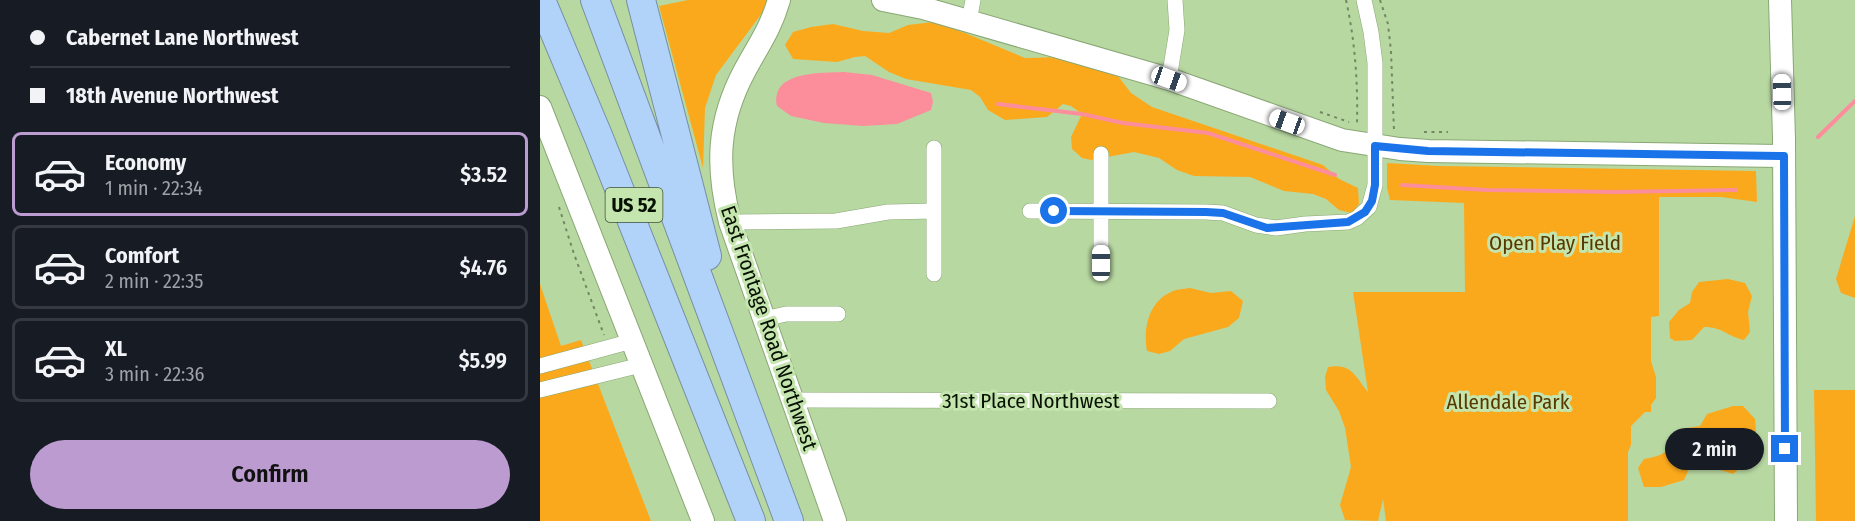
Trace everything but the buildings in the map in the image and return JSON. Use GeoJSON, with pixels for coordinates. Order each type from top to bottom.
{"type":"FeatureCollection","features":[{"type":"Feature","properties":{"kind":"highway"},"geometry":{"type":"LineString","coordinates":[[541,0],[595,128],[707,411]]}},
{"type":"Feature","properties":{"kind":"highway","name":"US 52"},"geometry":{"type":"LineString","coordinates":[[561,0],[707,411],[751,521]]}},
{"type":"Feature","properties":{"kind":"highway","name":"US 52"},"geometry":{"type":"LineString","coordinates":[[595,0],[789,521]]}},
{"type":"Feature","properties":{"kind":"highway"},"geometry":{"type":"LineString","coordinates":[[641,0],[745,403]]}},
{"type":"Feature","properties":{"kind":"street","name":"East Frontage Road Northwest"},"geometry":{"type":"LineString","coordinates":[[779,0],[766,35],[744,71],[723,131],[721,170],[723,192],[730,222],[835,521]]}},
{"type":"Feature","properties":{"kind":"street"},"geometry":{"type":"LineString","coordinates":[[883,0],[923,8],[971,10],[1342,140],[1375,146],[1428,151],[1784,156]]}},
{"type":"Feature","properties":{"kind":"street"},"geometry":{"type":"LineString","coordinates":[[1169,79],[1176,38],[1175,0]]}},
{"type":"Feature","properties":{"kind":"street"},"geometry":{"type":"LineString","coordinates":[[1030,211],[1223,213],[1256,225],[1276,228],[1348,222],[1365,212],[1372,201],[1375,185],[1375,63],[1364,0]]}},
{"type":"Feature","properties":{"kind":"street"},"geometry":{"type":"LineString","coordinates":[[1780,0],[1784,156],[1786,521]]}},
{"type":"Feature","properties":{"kind":"street"},"geometry":{"type":"LineString","coordinates":[[540,107],[621,344],[641,365],[703,521]]}},
{"type":"Feature","properties":{"kind":"street"},"geometry":{"type":"LineString","coordinates":[[934,148],[934,274]]}},
{"type":"Feature","properties":{"kind":"street"},"geometry":{"type":"LineString","coordinates":[[1101,154],[1101,263]]}},
{"type":"Feature","properties":{"kind":"street"},"geometry":{"type":"LineString","coordinates":[[730,222],[836,221],[888,212],[934,211]]}},
{"type":"Feature","properties":{"kind":"street"},"geometry":{"type":"LineString","coordinates":[[764,319],[786,314],[838,314]]}},
{"type":"Feature","properties":{"kind":"street"},"geometry":{"type":"LineString","coordinates":[[540,366],[621,344]]}},
{"type":"Feature","properties":{"kind":"street"},"geometry":{"type":"LineString","coordinates":[[540,390],[641,365]]}},
{"type":"Feature","properties":{"kind":"street","name":"31st Place Northwest"},"geometry":{"type":"LineString","coordinates":[[793,400],[1269,401]]}},
{"type":"Feature","properties":{"kind":"path"},"geometry":{"type":"LineString","coordinates":[[1346,0],[1352,26],[1356,64],[1357,124]]}},
{"type":"Feature","properties":{"kind":"path"},"geometry":{"type":"LineString","coordinates":[[557,201],[602,331],[621,344]]}},
{"type":"Feature","properties":{"kind":"green space"},"geometry":{"type":"Polygon","coordinates":[[[688,0],[770,0],[716,75],[705,108],[703,168],[659,6],[688,0]]]}},
{"type":"Feature","properties":{"kind":"green space"},"geometry":{"type":"Polygon","coordinates":[[[933,22],[1025,58],[1062,57],[1097,66],[1118,76],[1131,93],[1152,107],[1323,165],[1339,179],[1358,188],[1359,204],[1352,213],[1339,210],[1326,199],[1313,194],[1284,191],[1250,177],[1194,176],[1177,170],[1159,158],[1134,152],[1091,160],[1082,158],[1072,149],[1071,137],[1082,114],[1071,106],[1063,104],[1047,117],[1005,120],[988,110],[980,97],[971,90],[906,79],[889,72],[865,56],[837,62],[793,59],[785,45],[793,32],[811,27],[833,24],[863,31],[889,33],[908,25],[933,22]]]}},
{"type":"Feature","properties":{"kind":"green space","name":"Allendale Park"},"geometry":{"type":"Polygon","coordinates":[[[1387,163],[1439,166],[1756,171],[1757,202],[1721,197],[1659,197],[1659,316],[1651,317],[1651,361],[1656,377],[1656,398],[1651,405],[1651,412],[1645,412],[1631,426],[1631,445],[1628,452],[1628,521],[1386,521],[1383,499],[1378,521],[1345,520],[1340,505],[1351,467],[1345,428],[1339,411],[1326,390],[1325,377],[1328,367],[1343,367],[1353,372],[1368,392],[1353,292],[1465,292],[1464,203],[1390,200],[1387,188],[1387,163]]]}},
{"type":"Feature","properties":{"kind":"green space"},"geometry":{"type":"Polygon","coordinates":[[[1855,216],[1855,298],[1841,293],[1836,279],[1855,216]]]}},
{"type":"Feature","properties":{"kind":"green space"},"geometry":{"type":"Polygon","coordinates":[[[1728,279],[1745,283],[1752,296],[1748,312],[1750,332],[1744,340],[1716,328],[1704,327],[1692,340],[1675,341],[1670,338],[1669,322],[1679,310],[1690,303],[1692,292],[1699,282],[1728,279]]]}},
{"type":"Feature","properties":{"kind":"green space"},"geometry":{"type":"Polygon","coordinates":[[[540,284],[561,346],[581,340],[651,521],[540,521],[540,284]]]}},
{"type":"Feature","properties":{"kind":"green space"},"geometry":{"type":"Polygon","coordinates":[[[1190,288],[1211,293],[1231,291],[1243,301],[1239,318],[1228,327],[1184,339],[1170,351],[1159,354],[1147,351],[1147,326],[1157,302],[1173,291],[1190,288]]]}},
{"type":"Feature","properties":{"kind":"green space"},"geometry":{"type":"Polygon","coordinates":[[[1814,390],[1855,390],[1855,521],[1816,521],[1814,390]]]}},
{"type":"Feature","properties":{"kind":"green space"},"geometry":{"type":"Polygon","coordinates":[[[1733,406],[1743,406],[1755,419],[1757,444],[1746,463],[1733,474],[1711,467],[1690,467],[1684,480],[1661,487],[1644,487],[1638,468],[1644,459],[1658,456],[1667,450],[1681,429],[1700,426],[1707,414],[1733,406]]]}},
{"type":"Feature","properties":{"kind":"shaded area"},"geometry":{"type":"Polygon","coordinates":[[[844,72],[872,75],[931,93],[933,102],[931,110],[897,124],[863,126],[824,123],[791,116],[777,106],[777,95],[781,86],[789,80],[810,74],[844,72]]]}},
{"type":"Feature","properties":{"kind":"waterway"},"geometry":{"type":"LineString","coordinates":[[1818,137],[1855,101]]}},
{"type":"Feature","properties":{"kind":"waterway"},"geometry":{"type":"LineString","coordinates":[[998,104],[1208,133],[1335,175]]}},
{"type":"Feature","properties":{"kind":"waterway"},"geometry":{"type":"LineString","coordinates":[[1402,185],[1487,190],[1614,192],[1736,190]]}},
{"type":"Feature","properties":{"kind":"route"},"geometry":{"type":"LineString","coordinates":[[1054,211],[1223,213],[1267,228],[1348,222],[1365,212],[1372,201],[1375,185],[1375,146],[1428,151],[1784,156],[1785,449]]}},
{"type":"Feature","properties":{"kind":"park label","name":"Open Play Field"},"geometry":{"type":"Point","coordinates":[1555,243]}}]}
